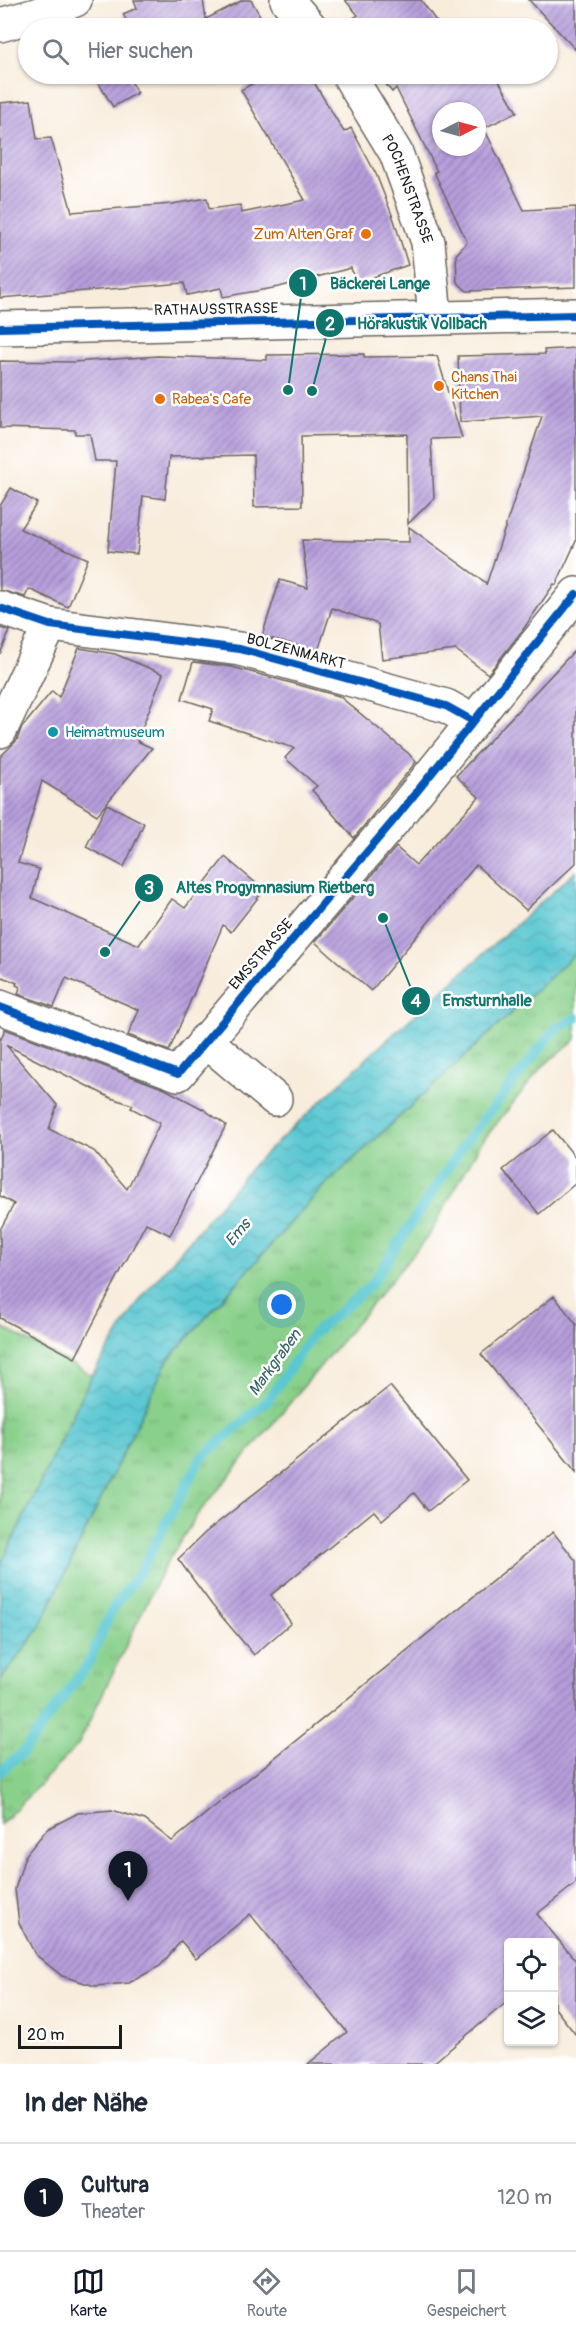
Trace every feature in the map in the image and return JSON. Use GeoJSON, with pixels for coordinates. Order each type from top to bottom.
{"type":"FeatureCollection","features":[{"type":"Feature","properties":{"kind":"street"},"geometry":{"type":"LineString","coordinates":[[25,18],[75,0]]}},
{"type":"Feature","properties":{"kind":"street"},"geometry":{"type":"LineString","coordinates":[[287,0],[302,18]]}},
{"type":"Feature","properties":{"kind":"street"},"geometry":{"type":"LineString","coordinates":[[0,25],[18,20]]}},
{"type":"Feature","properties":{"kind":"street","name":"POCHENSTRASSE"},"geometry":{"type":"LineString","coordinates":[[354,84],[396,153],[428,242],[435,317]]}},
{"type":"Feature","properties":{"kind":"street","name":"RATHAUSSTRASSE"},"geometry":{"type":"LineString","coordinates":[[0,328],[576,315]]}},
{"type":"Feature","properties":{"kind":"street","name":"EMSSTRASSE"},"geometry":{"type":"LineString","coordinates":[[0,1007],[178,1074],[394,820],[576,594]]}},
{"type":"Feature","properties":{"kind":"street","name":"BOLZENMARKT"},"geometry":{"type":"LineString","coordinates":[[0,608],[50,625],[240,649],[446,706],[473,721]]}},
{"type":"Feature","properties":{"kind":"street"},"geometry":{"type":"LineString","coordinates":[[0,731],[50,625]]}},
{"type":"Feature","properties":{"kind":"street"},"geometry":{"type":"LineString","coordinates":[[206,1040],[275,1099]]}},
{"type":"Feature","properties":{"kind":"green space"},"geometry":{"type":"Polygon","coordinates":[[[576,953],[576,1039],[542,1067],[481,1143],[429,1235],[197,1515],[163,1569],[78,1745],[0,1825],[0,1681],[38,1630],[167,1361],[320,1190],[576,953]]]}},
{"type":"Feature","properties":{"kind":"green space"},"geometry":{"type":"Polygon","coordinates":[[[0,1326],[92,1375],[0,1566],[0,1326]]]}},
{"type":"Feature","properties":{"kind":"water","name":"Ems"},"geometry":{"type":"Polygon","coordinates":[[[576,871],[576,953],[320,1190],[167,1361],[38,1630],[0,1681],[0,1566],[92,1375],[141,1298],[254,1164],[379,1047],[576,871]]]}},
{"type":"Feature","properties":{"kind":"building"},"geometry":{"type":"Polygon","coordinates":[[[134,0],[203,0],[206,18],[125,18],[123,14],[137,8],[134,0]]]}},
{"type":"Feature","properties":{"kind":"building"},"geometry":{"type":"Polygon","coordinates":[[[243,0],[251,0],[261,18],[208,18],[243,0]]]}},
{"type":"Feature","properties":{"kind":"building"},"geometry":{"type":"Polygon","coordinates":[[[345,0],[421,0],[434,18],[354,18],[358,15],[345,0]]]}},
{"type":"Feature","properties":{"kind":"building"},"geometry":{"type":"Polygon","coordinates":[[[529,0],[576,0],[576,50],[558,31],[558,18],[546,18],[529,0]]]}},
{"type":"Feature","properties":{"kind":"building"},"geometry":{"type":"Polygon","coordinates":[[[99,84],[132,84],[137,93],[113,107],[99,84]]]}},
{"type":"Feature","properties":{"kind":"building"},"geometry":{"type":"Polygon","coordinates":[[[252,84],[315,84],[344,132],[351,128],[376,174],[408,265],[356,283],[351,268],[279,287],[223,297],[221,288],[187,295],[184,283],[0,298],[0,103],[31,100],[37,139],[51,138],[72,212],[172,204],[207,198],[209,209],[240,205],[241,213],[305,200],[241,90],[252,84]]]}},
{"type":"Feature","properties":{"kind":"building"},"geometry":{"type":"Polygon","coordinates":[[[386,84],[501,84],[517,112],[486,127],[486,102],[432,102],[432,156],[486,156],[486,132],[524,210],[576,207],[576,287],[467,291],[457,282],[456,255],[467,242],[434,172],[437,171],[396,88],[392,92],[386,84]]]}},
{"type":"Feature","properties":{"kind":"building"},"geometry":{"type":"Polygon","coordinates":[[[576,348],[576,541],[556,585],[554,584],[522,631],[488,674],[456,650],[382,659],[378,624],[332,608],[318,651],[262,636],[280,580],[308,588],[302,540],[409,542],[409,527],[486,585],[542,416],[460,422],[458,356],[545,354],[544,350],[576,348]]]}},
{"type":"Feature","properties":{"kind":"building"},"geometry":{"type":"Polygon","coordinates":[[[364,354],[364,357],[437,356],[462,438],[431,439],[434,498],[408,524],[407,434],[301,436],[302,506],[254,507],[253,455],[169,457],[165,499],[143,496],[137,554],[108,551],[116,461],[95,461],[90,434],[75,434],[75,430],[0,428],[0,361],[73,362],[158,356],[267,360],[267,355],[364,354]]]}},
{"type":"Feature","properties":{"kind":"building"},"geometry":{"type":"Polygon","coordinates":[[[11,488],[37,503],[20,529],[88,559],[68,607],[29,589],[25,597],[0,590],[0,506],[11,488]]]}},
{"type":"Feature","properties":{"kind":"building"},"geometry":{"type":"Polygon","coordinates":[[[0,628],[10,631],[0,654],[0,628]]]}},
{"type":"Feature","properties":{"kind":"building"},"geometry":{"type":"Polygon","coordinates":[[[79,648],[115,654],[163,674],[137,741],[152,748],[97,815],[42,781],[18,863],[39,869],[32,898],[139,945],[172,899],[185,908],[225,857],[264,890],[231,932],[223,925],[169,1051],[128,1035],[139,1010],[66,978],[54,1007],[18,994],[20,987],[16,985],[17,983],[0,976],[0,757],[17,740],[21,729],[52,691],[59,697],[79,648]]]}},
{"type":"Feature","properties":{"kind":"building"},"geometry":{"type":"Polygon","coordinates":[[[576,649],[576,863],[526,910],[476,865],[371,991],[315,942],[396,847],[416,865],[479,797],[456,776],[576,649]]]}},
{"type":"Feature","properties":{"kind":"building"},"geometry":{"type":"Polygon","coordinates":[[[193,662],[232,667],[339,696],[416,762],[354,838],[312,790],[317,786],[285,758],[294,748],[209,721],[213,709],[182,699],[193,662]]]}},
{"type":"Feature","properties":{"kind":"building"},"geometry":{"type":"Polygon","coordinates":[[[107,804],[144,823],[124,867],[86,847],[107,804]]]}},
{"type":"Feature","properties":{"kind":"building"},"geometry":{"type":"Polygon","coordinates":[[[5,1029],[165,1089],[203,1109],[226,1125],[170,1235],[146,1223],[75,1358],[0,1318],[0,1230],[14,1204],[0,1196],[1,1039],[5,1029]],[[6,1045],[57,1105],[49,1129],[94,1151],[127,1189],[160,1123],[131,1108],[133,1105],[111,1098],[6,1045]]]}},
{"type":"Feature","properties":{"kind":"building"},"geometry":{"type":"Polygon","coordinates":[[[553,1130],[576,1158],[576,1183],[539,1214],[503,1170],[553,1130]]]}},
{"type":"Feature","properties":{"kind":"building"},"geometry":{"type":"Polygon","coordinates":[[[554,1296],[576,1324],[576,1472],[481,1354],[554,1296]]]}},
{"type":"Feature","properties":{"kind":"building"},"geometry":{"type":"Polygon","coordinates":[[[390,1386],[467,1480],[428,1511],[414,1493],[382,1520],[374,1511],[271,1595],[291,1623],[254,1655],[212,1605],[178,1559],[206,1532],[390,1386]]]}},
{"type":"Feature","properties":{"kind":"building"},"geometry":{"type":"Polygon","coordinates":[[[553,1532],[576,1561],[576,1883],[537,1914],[557,1938],[504,1938],[504,2004],[432,2064],[308,2064],[347,2032],[250,1914],[196,1959],[181,1941],[160,1966],[129,1983],[95,1986],[62,1976],[35,1954],[19,1923],[15,1889],[25,1856],[47,1829],[78,1813],[112,1810],[145,1820],[172,1841],[553,1532]]]}},
{"type":"Feature","properties":{"kind":"building"},"geometry":{"type":"Polygon","coordinates":[[[558,1939],[576,1961],[576,2035],[558,2012],[558,1939]]]}},
{"type":"Feature","properties":{"kind":"waterway","name":"Markgraben"},"geometry":{"type":"LineString","coordinates":[[0,1772],[23,1752],[88,1664],[112,1610],[140,1572],[201,1458],[268,1400],[313,1334],[371,1285],[464,1144],[555,1029],[576,1018]]}},
{"type":"Feature","properties":{"kind":"cycle path"},"geometry":{"type":"LineString","coordinates":[[0,328],[576,315]]}},
{"type":"Feature","properties":{"kind":"cycle path"},"geometry":{"type":"LineString","coordinates":[[0,1007],[178,1074],[394,820],[576,594]]}},
{"type":"Feature","properties":{"kind":"cycle path"},"geometry":{"type":"LineString","coordinates":[[0,608],[50,625],[240,649],[446,706],[473,721]]}},
{"type":"Feature","properties":{"kind":"place","name":"Zum Alten Graf"},"geometry":{"type":"Point","coordinates":[366,234]}},
{"type":"Feature","properties":{"kind":"place","name":"Chans Thai Kitchen"},"geometry":{"type":"Point","coordinates":[439,386]}},
{"type":"Feature","properties":{"kind":"place","name":"Bäckerei Lange"},"geometry":{"type":"Point","coordinates":[288,390]}},
{"type":"Feature","properties":{"kind":"place","name":"Hörakustik Vollbach"},"geometry":{"type":"Point","coordinates":[312,391]}},
{"type":"Feature","properties":{"kind":"place","name":"Rabea's Cafe"},"geometry":{"type":"Point","coordinates":[160,399]}},
{"type":"Feature","properties":{"kind":"place","name":"Heimatmuseum"},"geometry":{"type":"Point","coordinates":[53,732]}},
{"type":"Feature","properties":{"kind":"place","name":"Emsturnhalle"},"geometry":{"type":"Point","coordinates":[383,918]}},
{"type":"Feature","properties":{"kind":"place","name":"Altes Progymnasium Rietberg"},"geometry":{"type":"Point","coordinates":[105,952]}},
{"type":"Feature","properties":{"kind":"place","name":"Cultura"},"geometry":{"type":"Point","coordinates":[128,1901]}}]}
